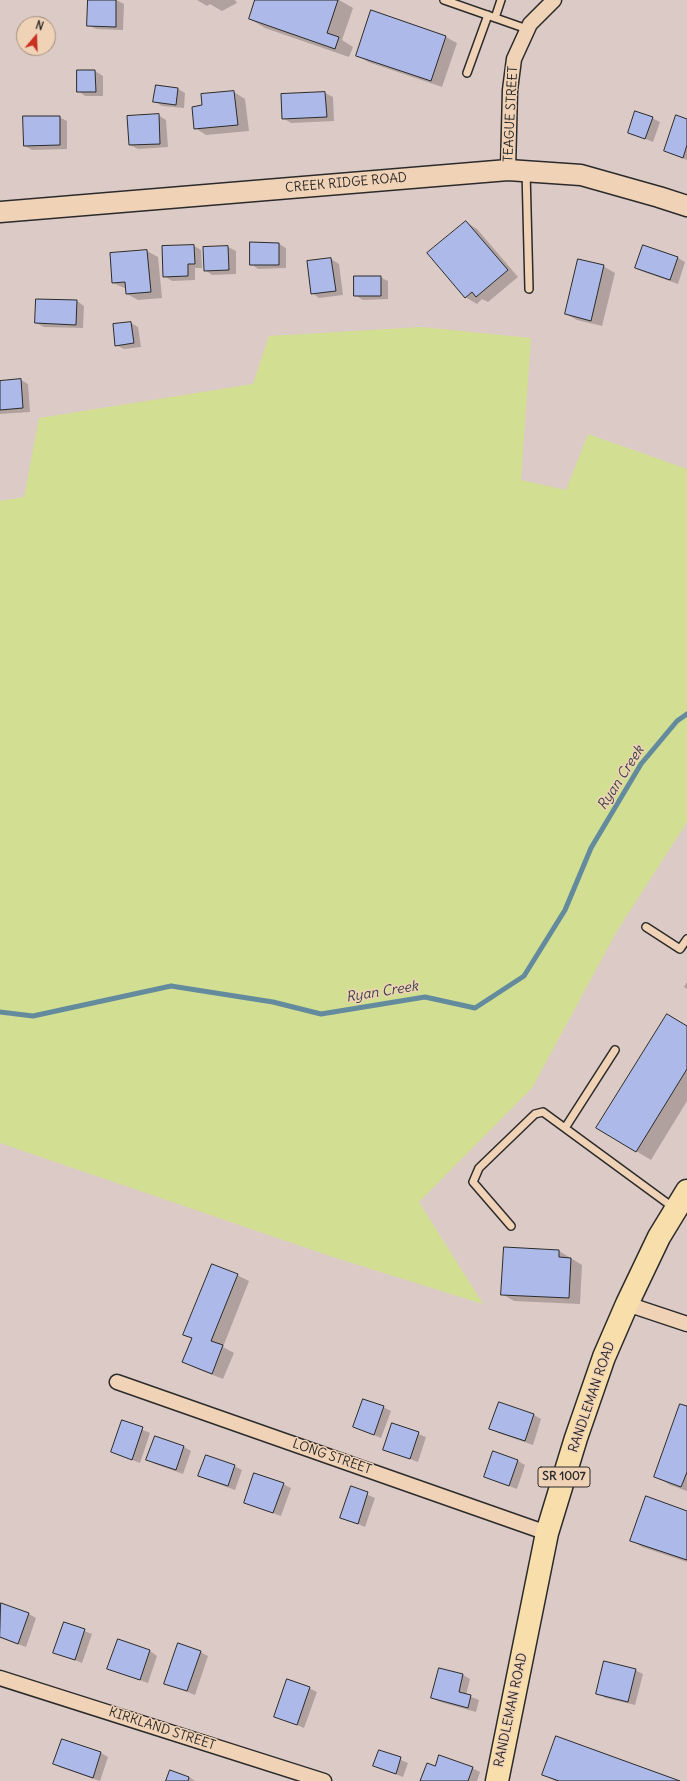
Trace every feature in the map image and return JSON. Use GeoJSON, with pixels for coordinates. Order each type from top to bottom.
{"type":"FeatureCollection","features":[{"type":"Feature","properties":{"kind":"main road","name":"CREEK RIDGE ROAD"},"geometry":{"type":"LineString","coordinates":[[0,212],[517,171],[581,175],[687,206]]}},
{"type":"Feature","properties":{"kind":"main road","name":"RANDLEMAN ROAD"},"geometry":{"type":"LineString","coordinates":[[497,1781],[547,1533],[576,1438],[604,1357],[627,1304],[659,1237],[687,1191]]}},
{"type":"Feature","properties":{"kind":"street","name":"TEAGUE STREET"},"geometry":{"type":"LineString","coordinates":[[517,171],[510,90],[514,59],[530,24],[554,0]]}},
{"type":"Feature","properties":{"kind":"street"},"geometry":{"type":"LineString","coordinates":[[627,1304],[687,1324]]}},
{"type":"Feature","properties":{"kind":"street","name":"LONG STREET"},"geometry":{"type":"LineString","coordinates":[[117,1382],[547,1533]]}},
{"type":"Feature","properties":{"kind":"street","name":"KIRKLAND STREET"},"geometry":{"type":"LineString","coordinates":[[1,1681],[324,1781]]}},
{"type":"Feature","properties":{"kind":"lane"},"geometry":{"type":"LineString","coordinates":[[444,0],[528,29]]}},
{"type":"Feature","properties":{"kind":"lane"},"geometry":{"type":"LineString","coordinates":[[467,73],[491,17],[501,0]]}},
{"type":"Feature","properties":{"kind":"lane"},"geometry":{"type":"LineString","coordinates":[[517,171],[529,289]]}},
{"type":"Feature","properties":{"kind":"lane"},"geometry":{"type":"LineString","coordinates":[[646,927],[680,949],[687,939]]}},
{"type":"Feature","properties":{"kind":"lane"},"geometry":{"type":"LineString","coordinates":[[565,1128],[615,1050]]}},
{"type":"Feature","properties":{"kind":"lane"},"geometry":{"type":"LineString","coordinates":[[512,1226],[473,1182],[479,1168],[535,1114],[543,1112],[676,1209]]}},
{"type":"Feature","properties":{"kind":"green space"},"geometry":{"type":"Polygon","coordinates":[[[422,327],[531,338],[521,480],[566,490],[588,434],[687,469],[687,822],[617,931],[532,1088],[419,1202],[483,1304],[333,1257],[0,1143],[0,501],[24,497],[39,418],[253,384],[269,336],[422,327]]]}},
{"type":"Feature","properties":{"kind":"building"},"geometry":{"type":"Polygon","coordinates":[[[88,0],[116,0],[116,27],[87,26],[88,0]]]}},
{"type":"Feature","properties":{"kind":"building"},"geometry":{"type":"Polygon","coordinates":[[[255,0],[338,0],[327,33],[339,37],[335,49],[249,19],[255,0]]]}},
{"type":"Feature","properties":{"kind":"building"},"geometry":{"type":"Polygon","coordinates":[[[371,10],[446,36],[431,81],[356,56],[371,10]]]}},
{"type":"Feature","properties":{"kind":"building"},"geometry":{"type":"Polygon","coordinates":[[[77,70],[95,70],[96,92],[77,92],[77,70]]]}},
{"type":"Feature","properties":{"kind":"building"},"geometry":{"type":"Polygon","coordinates":[[[156,85],[178,88],[176,105],[153,102],[156,85]]]}},
{"type":"Feature","properties":{"kind":"building"},"geometry":{"type":"Polygon","coordinates":[[[234,91],[238,125],[194,129],[192,107],[202,105],[201,94],[234,91]]]}},
{"type":"Feature","properties":{"kind":"building"},"geometry":{"type":"Polygon","coordinates":[[[325,92],[327,117],[282,119],[281,94],[325,92]]]}},
{"type":"Feature","properties":{"kind":"building"},"geometry":{"type":"Polygon","coordinates":[[[635,111],[653,117],[645,139],[628,133],[635,111]]]}},
{"type":"Feature","properties":{"kind":"building"},"geometry":{"type":"Polygon","coordinates":[[[159,114],[160,144],[129,145],[127,116],[159,114]]]}},
{"type":"Feature","properties":{"kind":"building"},"geometry":{"type":"Polygon","coordinates":[[[676,115],[687,119],[687,145],[683,158],[664,151],[676,115]]]}},
{"type":"Feature","properties":{"kind":"building"},"geometry":{"type":"Polygon","coordinates":[[[23,116],[60,116],[60,145],[24,146],[23,116]]]}},
{"type":"Feature","properties":{"kind":"building"},"geometry":{"type":"Polygon","coordinates":[[[466,221],[508,270],[476,297],[472,292],[465,298],[427,253],[466,221]]]}},
{"type":"Feature","properties":{"kind":"building"},"geometry":{"type":"Polygon","coordinates":[[[250,242],[279,243],[279,265],[250,265],[250,242]]]}},
{"type":"Feature","properties":{"kind":"building"},"geometry":{"type":"Polygon","coordinates":[[[194,245],[195,264],[188,264],[188,276],[163,277],[162,246],[194,245]]]}},
{"type":"Feature","properties":{"kind":"building"},"geometry":{"type":"Polygon","coordinates":[[[643,245],[678,257],[670,280],[635,268],[643,245]]]}},
{"type":"Feature","properties":{"kind":"building"},"geometry":{"type":"Polygon","coordinates":[[[228,246],[229,270],[204,271],[203,247],[228,246]]]}},
{"type":"Feature","properties":{"kind":"building"},"geometry":{"type":"Polygon","coordinates":[[[147,250],[151,292],[126,294],[125,282],[112,283],[110,253],[147,250]]]}},
{"type":"Feature","properties":{"kind":"building"},"geometry":{"type":"Polygon","coordinates":[[[331,258],[336,291],[311,294],[307,261],[331,258]]]}},
{"type":"Feature","properties":{"kind":"building"},"geometry":{"type":"Polygon","coordinates":[[[578,259],[604,265],[591,321],[565,314],[578,259]]]}},
{"type":"Feature","properties":{"kind":"building"},"geometry":{"type":"Polygon","coordinates":[[[354,276],[381,276],[381,296],[354,296],[354,276]]]}},
{"type":"Feature","properties":{"kind":"building"},"geometry":{"type":"Polygon","coordinates":[[[36,299],[77,300],[76,325],[35,323],[36,299]]]}},
{"type":"Feature","properties":{"kind":"building"},"geometry":{"type":"Polygon","coordinates":[[[131,322],[134,343],[115,346],[113,324],[131,322]]]}},
{"type":"Feature","properties":{"kind":"building"},"geometry":{"type":"Polygon","coordinates":[[[21,379],[23,408],[0,410],[0,381],[21,379]]]}},
{"type":"Feature","properties":{"kind":"building"},"geometry":{"type":"Polygon","coordinates":[[[667,1014],[687,1026],[687,1069],[636,1152],[596,1128],[667,1014]]]}},
{"type":"Feature","properties":{"kind":"building"},"geometry":{"type":"Polygon","coordinates":[[[504,1247],[559,1250],[559,1257],[571,1258],[569,1298],[501,1295],[504,1247]]]}},
{"type":"Feature","properties":{"kind":"building"},"geometry":{"type":"Polygon","coordinates":[[[212,1264],[238,1274],[211,1341],[223,1345],[212,1374],[182,1362],[192,1338],[183,1335],[212,1264]]]}},
{"type":"Feature","properties":{"kind":"building"},"geometry":{"type":"Polygon","coordinates":[[[363,1399],[384,1406],[374,1435],[353,1427],[363,1399]]]}},
{"type":"Feature","properties":{"kind":"building"},"geometry":{"type":"Polygon","coordinates":[[[499,1402],[534,1414],[525,1441],[489,1429],[499,1402]]]}},
{"type":"Feature","properties":{"kind":"building"},"geometry":{"type":"Polygon","coordinates":[[[680,1404],[687,1406],[687,1472],[681,1487],[654,1477],[680,1404]]]}},
{"type":"Feature","properties":{"kind":"building"},"geometry":{"type":"Polygon","coordinates":[[[122,1420],[143,1427],[132,1460],[111,1452],[122,1420]]]}},
{"type":"Feature","properties":{"kind":"building"},"geometry":{"type":"Polygon","coordinates":[[[392,1423],[419,1432],[410,1459],[383,1450],[392,1423]]]}},
{"type":"Feature","properties":{"kind":"building"},"geometry":{"type":"Polygon","coordinates":[[[155,1436],[184,1446],[176,1470],[146,1460],[155,1436]]]}},
{"type":"Feature","properties":{"kind":"building"},"geometry":{"type":"Polygon","coordinates":[[[493,1451],[518,1460],[509,1486],[484,1477],[493,1451]]]}},
{"type":"Feature","properties":{"kind":"building"},"geometry":{"type":"Polygon","coordinates":[[[206,1455],[235,1465],[228,1486],[198,1476],[206,1455]]]}},
{"type":"Feature","properties":{"kind":"building"},"geometry":{"type":"Polygon","coordinates":[[[254,1473],[284,1483],[273,1513],[244,1503],[254,1473]]]}},
{"type":"Feature","properties":{"kind":"building"},"geometry":{"type":"Polygon","coordinates":[[[351,1486],[368,1492],[358,1524],[340,1518],[351,1486]]]}},
{"type":"Feature","properties":{"kind":"building"},"geometry":{"type":"Polygon","coordinates":[[[646,1496],[687,1511],[687,1560],[630,1541],[646,1496]]]}},
{"type":"Feature","properties":{"kind":"building"},"geometry":{"type":"Polygon","coordinates":[[[1,1603],[29,1613],[18,1644],[0,1637],[1,1603]]]}},
{"type":"Feature","properties":{"kind":"building"},"geometry":{"type":"Polygon","coordinates":[[[64,1622],[85,1629],[75,1660],[53,1653],[64,1622]]]}},
{"type":"Feature","properties":{"kind":"building"},"geometry":{"type":"Polygon","coordinates":[[[118,1639],[150,1650],[140,1680],[107,1669],[118,1639]]]}},
{"type":"Feature","properties":{"kind":"building"},"geometry":{"type":"Polygon","coordinates":[[[178,1643],[201,1651],[187,1691],[164,1684],[178,1643]]]}},
{"type":"Feature","properties":{"kind":"building"},"geometry":{"type":"Polygon","coordinates":[[[604,1661],[636,1669],[628,1702],[596,1694],[604,1661]]]}},
{"type":"Feature","properties":{"kind":"building"},"geometry":{"type":"Polygon","coordinates":[[[439,1668],[463,1674],[459,1692],[471,1695],[468,1708],[431,1698],[439,1668]]]}},
{"type":"Feature","properties":{"kind":"building"},"geometry":{"type":"Polygon","coordinates":[[[287,1679],[310,1687],[297,1725],[274,1717],[287,1679]]]}},
{"type":"Feature","properties":{"kind":"building"},"geometry":{"type":"Polygon","coordinates":[[[556,1736],[680,1781],[559,1781],[542,1775],[556,1736]]]}},
{"type":"Feature","properties":{"kind":"building"},"geometry":{"type":"Polygon","coordinates":[[[62,1739],[101,1752],[93,1778],[53,1764],[62,1739]]]}},
{"type":"Feature","properties":{"kind":"building"},"geometry":{"type":"Polygon","coordinates":[[[379,1750],[401,1757],[396,1774],[373,1766],[379,1750]]]}},
{"type":"Feature","properties":{"kind":"building"},"geometry":{"type":"Polygon","coordinates":[[[439,1755],[473,1767],[468,1781],[420,1781],[427,1763],[435,1766],[439,1755]]]}},
{"type":"Feature","properties":{"kind":"building"},"geometry":{"type":"Polygon","coordinates":[[[170,1770],[189,1777],[188,1781],[166,1781],[170,1770]]]}},
{"type":"Feature","properties":{"kind":"waterway","name":"Ryan Creek"},"geometry":{"type":"LineString","coordinates":[[0,1012],[33,1016],[171,986],[273,1002],[321,1014],[425,997],[475,1008],[524,976],[565,910],[591,848],[641,764],[677,721],[687,714]]}}]}
